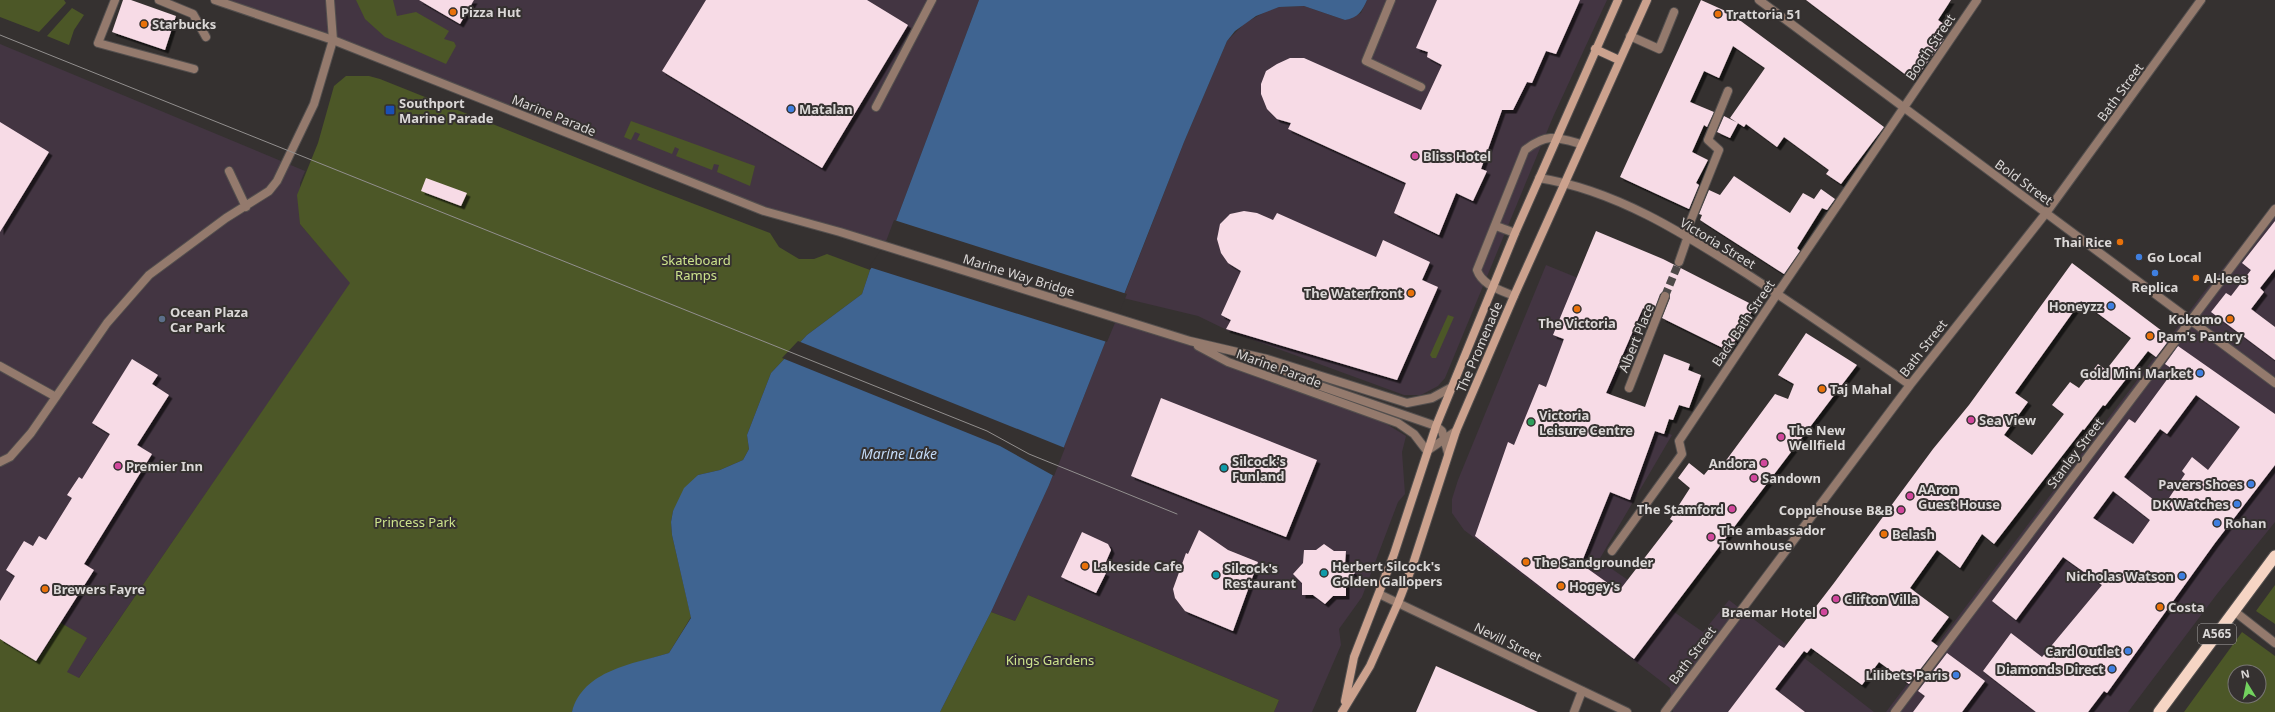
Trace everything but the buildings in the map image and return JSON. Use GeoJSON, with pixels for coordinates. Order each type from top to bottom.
{"type":"FeatureCollection","features":[{"type":"Feature","properties":{"kind":"highway","name":"A565"},"geometry":{"type":"LineString","coordinates":[[2159,712],[2275,556]]}},
{"type":"Feature","properties":{"kind":"main road","name":"The Promenade"},"geometry":{"type":"LineString","coordinates":[[1343,709],[1354,657],[1379,594],[1436,426],[1454,386],[1515,233],[1595,49],[1618,0]]}},
{"type":"Feature","properties":{"kind":"main road","name":"The Promenade"},"geometry":{"type":"LineString","coordinates":[[1343,709],[1370,666],[1398,602],[1412,566],[1456,431],[1581,144],[1647,0]]}},
{"type":"Feature","properties":{"kind":"main road"},"geometry":{"type":"LineString","coordinates":[[1595,49],[1619,60]]}},
{"type":"Feature","properties":{"kind":"street"},"geometry":{"type":"LineString","coordinates":[[115,0],[98,43],[194,69]]}},
{"type":"Feature","properties":{"kind":"street"},"geometry":{"type":"LineString","coordinates":[[159,0],[193,14],[206,37]]}},
{"type":"Feature","properties":{"kind":"street","name":"Marine Parade"},"geometry":{"type":"LineString","coordinates":[[215,0],[332,40],[764,211],[840,232]]}},
{"type":"Feature","properties":{"kind":"street"},"geometry":{"type":"LineString","coordinates":[[0,462],[10,457],[17,450],[107,323],[149,275],[220,222],[246,207],[269,191],[277,181],[311,113],[332,40],[330,0]]}},
{"type":"Feature","properties":{"kind":"street"},"geometry":{"type":"LineString","coordinates":[[876,107],[932,0]]}},
{"type":"Feature","properties":{"kind":"street"},"geometry":{"type":"LineString","coordinates":[[1392,0],[1366,61],[1421,87]]}},
{"type":"Feature","properties":{"kind":"street","name":"Bold Street"},"geometry":{"type":"LineString","coordinates":[[1759,0],[2275,383]]}},
{"type":"Feature","properties":{"kind":"street","name":"Booth Street"},"geometry":{"type":"LineString","coordinates":[[1903,108],[1977,0]]}},
{"type":"Feature","properties":{"kind":"street","name":"Bath Street"},"geometry":{"type":"LineString","coordinates":[[1665,712],[1910,385],[2046,213],[2201,0]]}},
{"type":"Feature","properties":{"kind":"street"},"geometry":{"type":"LineString","coordinates":[[1630,36],[1659,49],[1674,12]]}},
{"type":"Feature","properties":{"kind":"street"},"geometry":{"type":"LineString","coordinates":[[1679,262],[1687,236],[1719,150],[1708,140],[1728,91]]}},
{"type":"Feature","properties":{"kind":"street","name":"Back Bath Street"},"geometry":{"type":"LineString","coordinates":[[1612,551],[1682,454],[1679,441],[1903,108]]}},
{"type":"Feature","properties":{"kind":"street"},"geometry":{"type":"LineString","coordinates":[[1514,296],[1493,287],[1479,278],[1477,270],[1496,226],[1525,150],[1540,139],[1557,137],[1581,144]]}},
{"type":"Feature","properties":{"kind":"street"},"geometry":{"type":"LineString","coordinates":[[229,170],[246,207]]}},
{"type":"Feature","properties":{"kind":"street","name":"Victoria Street"},"geometry":{"type":"LineString","coordinates":[[1539,178],[1565,182],[1598,192],[1687,236],[1777,294],[1910,385]]}},
{"type":"Feature","properties":{"kind":"street","name":"Stanley Street"},"geometry":{"type":"LineString","coordinates":[[1895,712],[2275,209]]}},
{"type":"Feature","properties":{"kind":"street"},"geometry":{"type":"LineString","coordinates":[[1496,226],[1515,233]]}},
{"type":"Feature","properties":{"kind":"street","name":"Marine Way Bridge"},"geometry":{"type":"LineString","coordinates":[[840,232],[1190,342]]}},
{"type":"Feature","properties":{"kind":"street","name":"Albert Place"},"geometry":{"type":"LineString","coordinates":[[1629,388],[1666,296]]}},
{"type":"Feature","properties":{"kind":"street","name":"Marine Parade"},"geometry":{"type":"LineString","coordinates":[[1190,342],[1267,359],[1407,403],[1432,398],[1454,386]]}},
{"type":"Feature","properties":{"kind":"street","name":"Marine Parade"},"geometry":{"type":"LineString","coordinates":[[1190,342],[1228,362],[1398,424],[1414,434],[1427,451]]}},
{"type":"Feature","properties":{"kind":"street","name":"Marine Parade"},"geometry":{"type":"LineString","coordinates":[[1267,359],[1297,378],[1436,426]]}},
{"type":"Feature","properties":{"kind":"street"},"geometry":{"type":"LineString","coordinates":[[0,366],[56,397]]}},
{"type":"Feature","properties":{"kind":"street"},"geometry":{"type":"LineString","coordinates":[[1436,426],[1442,431],[1448,453]]}},
{"type":"Feature","properties":{"kind":"street"},"geometry":{"type":"LineString","coordinates":[[1427,451],[1456,431]]}},
{"type":"Feature","properties":{"kind":"street","name":"Nevill Street"},"geometry":{"type":"LineString","coordinates":[[1379,594],[1582,691],[1610,709],[1627,712]]}},
{"type":"Feature","properties":{"kind":"street"},"geometry":{"type":"LineString","coordinates":[[2234,611],[2275,643]]}},
{"type":"Feature","properties":{"kind":"street"},"geometry":{"type":"LineString","coordinates":[[1574,712],[1582,691]]}},
{"type":"Feature","properties":{"kind":"shaded area"},"geometry":{"type":"Polygon","coordinates":[[[222,0],[979,0],[887,245],[764,211],[222,0]]]}},
{"type":"Feature","properties":{"kind":"shaded area"},"geometry":{"type":"Polygon","coordinates":[[[1367,0],[1607,0],[1553,117],[1445,378],[1438,386],[1421,395],[1404,395],[1229,331],[1198,316],[1123,298],[1184,142],[1227,41],[1245,23],[1267,11],[1279,7],[1304,6],[1345,20],[1361,13],[1367,0]]]}},
{"type":"Feature","properties":{"kind":"shaded area","name":"Ocean Plaza Car Park"},"geometry":{"type":"Polygon","coordinates":[[[0,44],[305,171],[300,183],[300,224],[351,283],[78,679],[40,656],[37,661],[0,639],[0,44]]]}},
{"type":"Feature","properties":{"kind":"shaded area"},"geometry":{"type":"Polygon","coordinates":[[[2275,203],[2275,522],[2217,594],[2128,712],[1886,712],[2204,292],[2275,203]]]}},
{"type":"Feature","properties":{"kind":"shaded area"},"geometry":{"type":"Polygon","coordinates":[[[1546,265],[1647,306],[1603,409],[1672,435],[1599,560],[1703,632],[1729,600],[1874,712],[1673,712],[1670,688],[1464,530],[1452,513],[1452,499],[1458,480],[1546,265]]]}},
{"type":"Feature","properties":{"kind":"shaded area"},"geometry":{"type":"Polygon","coordinates":[[[1114,320],[1190,341],[1228,362],[1375,417],[1406,436],[1402,452],[1405,494],[1398,502],[1362,597],[1339,629],[1341,645],[1312,712],[1274,712],[1279,700],[1028,595],[1015,621],[991,612],[1049,485],[1114,320]]]}},
{"type":"Feature","properties":{"kind":"green space"},"geometry":{"type":"Polygon","coordinates":[[[0,0],[64,0],[66,3],[39,32],[0,17],[0,0]]]}},
{"type":"Feature","properties":{"kind":"green space"},"geometry":{"type":"Polygon","coordinates":[[[356,0],[393,0],[397,16],[416,12],[449,31],[444,39],[454,42],[456,46],[446,64],[385,37],[365,19],[356,0]]]}},
{"type":"Feature","properties":{"kind":"green space"},"geometry":{"type":"Polygon","coordinates":[[[72,8],[84,15],[74,30],[69,45],[47,36],[72,8]]]}},
{"type":"Feature","properties":{"kind":"green space","name":"Princess Park"},"geometry":{"type":"Polygon","coordinates":[[[346,76],[369,76],[380,79],[650,187],[770,233],[779,247],[799,259],[814,259],[827,254],[870,270],[862,294],[807,335],[771,373],[747,435],[749,449],[743,460],[720,470],[698,475],[673,511],[671,522],[672,535],[691,617],[669,653],[629,665],[573,709],[572,712],[0,712],[0,639],[37,661],[61,623],[87,638],[67,672],[79,678],[350,283],[300,224],[297,195],[318,143],[334,86],[346,76]]]}},
{"type":"Feature","properties":{"kind":"green space"},"geometry":{"type":"Polygon","coordinates":[[[631,121],[755,166],[750,186],[717,172],[719,165],[714,164],[712,170],[676,156],[679,149],[675,147],[672,154],[637,140],[640,134],[635,132],[631,140],[624,137],[631,121]]]}},
{"type":"Feature","properties":{"kind":"green space"},"geometry":{"type":"Polygon","coordinates":[[[1448,315],[1454,317],[1436,358],[1432,358],[1430,355],[1448,315]]]}},
{"type":"Feature","properties":{"kind":"green space"},"geometry":{"type":"Polygon","coordinates":[[[2275,585],[2275,624],[2256,611],[2275,585]]]}},
{"type":"Feature","properties":{"kind":"green space","name":"Kings Gardens"},"geometry":{"type":"Polygon","coordinates":[[[1028,595],[1279,700],[1274,712],[940,712],[991,612],[1015,621],[1028,595]]]}},
{"type":"Feature","properties":{"kind":"green space"},"geometry":{"type":"Polygon","coordinates":[[[2242,632],[2275,656],[2275,712],[2184,712],[2242,632]]]}},
{"type":"Feature","properties":{"kind":"water","name":"Marine Lake"},"geometry":{"type":"Polygon","coordinates":[[[979,0],[1367,0],[1356,16],[1345,20],[1304,6],[1279,7],[1256,16],[1235,31],[1227,41],[1184,142],[1049,485],[991,612],[940,712],[572,712],[578,698],[587,687],[598,678],[625,665],[669,653],[691,618],[672,535],[671,522],[673,511],[684,488],[698,475],[720,470],[743,460],[749,449],[747,435],[771,373],[807,335],[862,294],[870,270],[887,245],[979,0]]]}},
{"type":"Feature","properties":{"kind":"pier"},"geometry":{"type":"Polygon","coordinates":[[[894,220],[1127,294],[1107,342],[869,267],[885,244],[894,220]]]}},
{"type":"Feature","properties":{"kind":"pier"},"geometry":{"type":"Polygon","coordinates":[[[798,341],[1065,448],[1054,476],[1000,446],[782,358],[798,341]]]}},
{"type":"Feature","properties":{"kind":"tunnel"},"geometry":{"type":"LineString","coordinates":[[1665,296],[1679,262]]}},
{"type":"Feature","properties":{"kind":"tram line"},"geometry":{"type":"LineString","coordinates":[[0,35],[987,431],[1029,454],[1177,514]]}},
{"type":"Feature","properties":{"kind":"place","name":"Pizza Hut"},"geometry":{"type":"Point","coordinates":[453,12]}},
{"type":"Feature","properties":{"kind":"place","name":"Trattoria 51"},"geometry":{"type":"Point","coordinates":[1718,14]}},
{"type":"Feature","properties":{"kind":"place","name":"Starbucks"},"geometry":{"type":"Point","coordinates":[144,24]}},
{"type":"Feature","properties":{"kind":"place","name":"Matalan"},"geometry":{"type":"Point","coordinates":[791,109]}},
{"type":"Feature","properties":{"kind":"place","name":"Southport Marine Parade"},"geometry":{"type":"Point","coordinates":[390,110]}},
{"type":"Feature","properties":{"kind":"place","name":"Bliss Hotel"},"geometry":{"type":"Point","coordinates":[1415,156]}},
{"type":"Feature","properties":{"kind":"place","name":"Thai Rice"},"geometry":{"type":"Point","coordinates":[2120,242]}},
{"type":"Feature","properties":{"kind":"place","name":"Go Local"},"geometry":{"type":"Point","coordinates":[2139,257]}},
{"type":"Feature","properties":{"kind":"place","name":"Replica"},"geometry":{"type":"Point","coordinates":[2155,273]}},
{"type":"Feature","properties":{"kind":"place","name":"Al-lees"},"geometry":{"type":"Point","coordinates":[2196,278]}},
{"type":"Feature","properties":{"kind":"place","name":"The Waterfront"},"geometry":{"type":"Point","coordinates":[1411,293]}},
{"type":"Feature","properties":{"kind":"place","name":"Honeyzz"},"geometry":{"type":"Point","coordinates":[2111,306]}},
{"type":"Feature","properties":{"kind":"place","name":"The Victoria"},"geometry":{"type":"Point","coordinates":[1577,309]}},
{"type":"Feature","properties":{"kind":"place","name":"Ocean Plaza Car Park"},"geometry":{"type":"Point","coordinates":[162,319]}},
{"type":"Feature","properties":{"kind":"place","name":"Kokomo"},"geometry":{"type":"Point","coordinates":[2230,319]}},
{"type":"Feature","properties":{"kind":"place","name":"Pam's Pantry"},"geometry":{"type":"Point","coordinates":[2150,336]}},
{"type":"Feature","properties":{"kind":"place","name":"Gold Mini Market"},"geometry":{"type":"Point","coordinates":[2200,373]}},
{"type":"Feature","properties":{"kind":"place","name":"Taj Mahal"},"geometry":{"type":"Point","coordinates":[1822,389]}},
{"type":"Feature","properties":{"kind":"place","name":"Sea View"},"geometry":{"type":"Point","coordinates":[1971,420]}},
{"type":"Feature","properties":{"kind":"place","name":"Victoria Leisure Centre"},"geometry":{"type":"Point","coordinates":[1531,422]}},
{"type":"Feature","properties":{"kind":"place","name":"The New Wellfield"},"geometry":{"type":"Point","coordinates":[1781,437]}},
{"type":"Feature","properties":{"kind":"place","name":"Andora"},"geometry":{"type":"Point","coordinates":[1764,463]}},
{"type":"Feature","properties":{"kind":"place","name":"Premier Inn"},"geometry":{"type":"Point","coordinates":[118,466]}},
{"type":"Feature","properties":{"kind":"place","name":"Silcock's Funland"},"geometry":{"type":"Point","coordinates":[1224,468]}},
{"type":"Feature","properties":{"kind":"place","name":"Sandown"},"geometry":{"type":"Point","coordinates":[1754,478]}},
{"type":"Feature","properties":{"kind":"place","name":"Pavers Shoes"},"geometry":{"type":"Point","coordinates":[2251,484]}},
{"type":"Feature","properties":{"kind":"place","name":"AAron Guest House"},"geometry":{"type":"Point","coordinates":[1910,496]}},
{"type":"Feature","properties":{"kind":"place","name":"DK Watches"},"geometry":{"type":"Point","coordinates":[2237,504]}},
{"type":"Feature","properties":{"kind":"place","name":"The Stamford"},"geometry":{"type":"Point","coordinates":[1732,509]}},
{"type":"Feature","properties":{"kind":"place","name":"Copplehouse B&B"},"geometry":{"type":"Point","coordinates":[1901,510]}},
{"type":"Feature","properties":{"kind":"place","name":"Rohan"},"geometry":{"type":"Point","coordinates":[2217,523]}},
{"type":"Feature","properties":{"kind":"place","name":"Belash"},"geometry":{"type":"Point","coordinates":[1884,534]}},
{"type":"Feature","properties":{"kind":"place","name":"The ambassador Townhouse"},"geometry":{"type":"Point","coordinates":[1711,537]}},
{"type":"Feature","properties":{"kind":"place","name":"The Sandgrounder"},"geometry":{"type":"Point","coordinates":[1526,562]}},
{"type":"Feature","properties":{"kind":"place","name":"Lakeside Cafe"},"geometry":{"type":"Point","coordinates":[1085,566]}},
{"type":"Feature","properties":{"kind":"place","name":"Herbert Silcock's Golden Gallopers"},"geometry":{"type":"Point","coordinates":[1324,573]}},
{"type":"Feature","properties":{"kind":"place","name":"Silcock's Restaurant"},"geometry":{"type":"Point","coordinates":[1216,575]}},
{"type":"Feature","properties":{"kind":"place","name":"Nicholas Watson"},"geometry":{"type":"Point","coordinates":[2182,576]}},
{"type":"Feature","properties":{"kind":"place","name":"Hogey's"},"geometry":{"type":"Point","coordinates":[1561,586]}},
{"type":"Feature","properties":{"kind":"place","name":"Brewers Fayre"},"geometry":{"type":"Point","coordinates":[45,589]}},
{"type":"Feature","properties":{"kind":"place","name":"Clifton Villa"},"geometry":{"type":"Point","coordinates":[1836,599]}},
{"type":"Feature","properties":{"kind":"place","name":"Costa"},"geometry":{"type":"Point","coordinates":[2160,607]}},
{"type":"Feature","properties":{"kind":"place","name":"Braemar Hotel"},"geometry":{"type":"Point","coordinates":[1824,612]}},
{"type":"Feature","properties":{"kind":"place","name":"Card Outlet"},"geometry":{"type":"Point","coordinates":[2128,651]}},
{"type":"Feature","properties":{"kind":"place","name":"Diamonds Direct"},"geometry":{"type":"Point","coordinates":[2112,669]}},
{"type":"Feature","properties":{"kind":"place","name":"Lilibets Paris"},"geometry":{"type":"Point","coordinates":[1956,675]}},
{"type":"Feature","properties":{"kind":"park label","name":"Skateboard Ramps"},"geometry":{"type":"Point","coordinates":[696,268]}}]}
